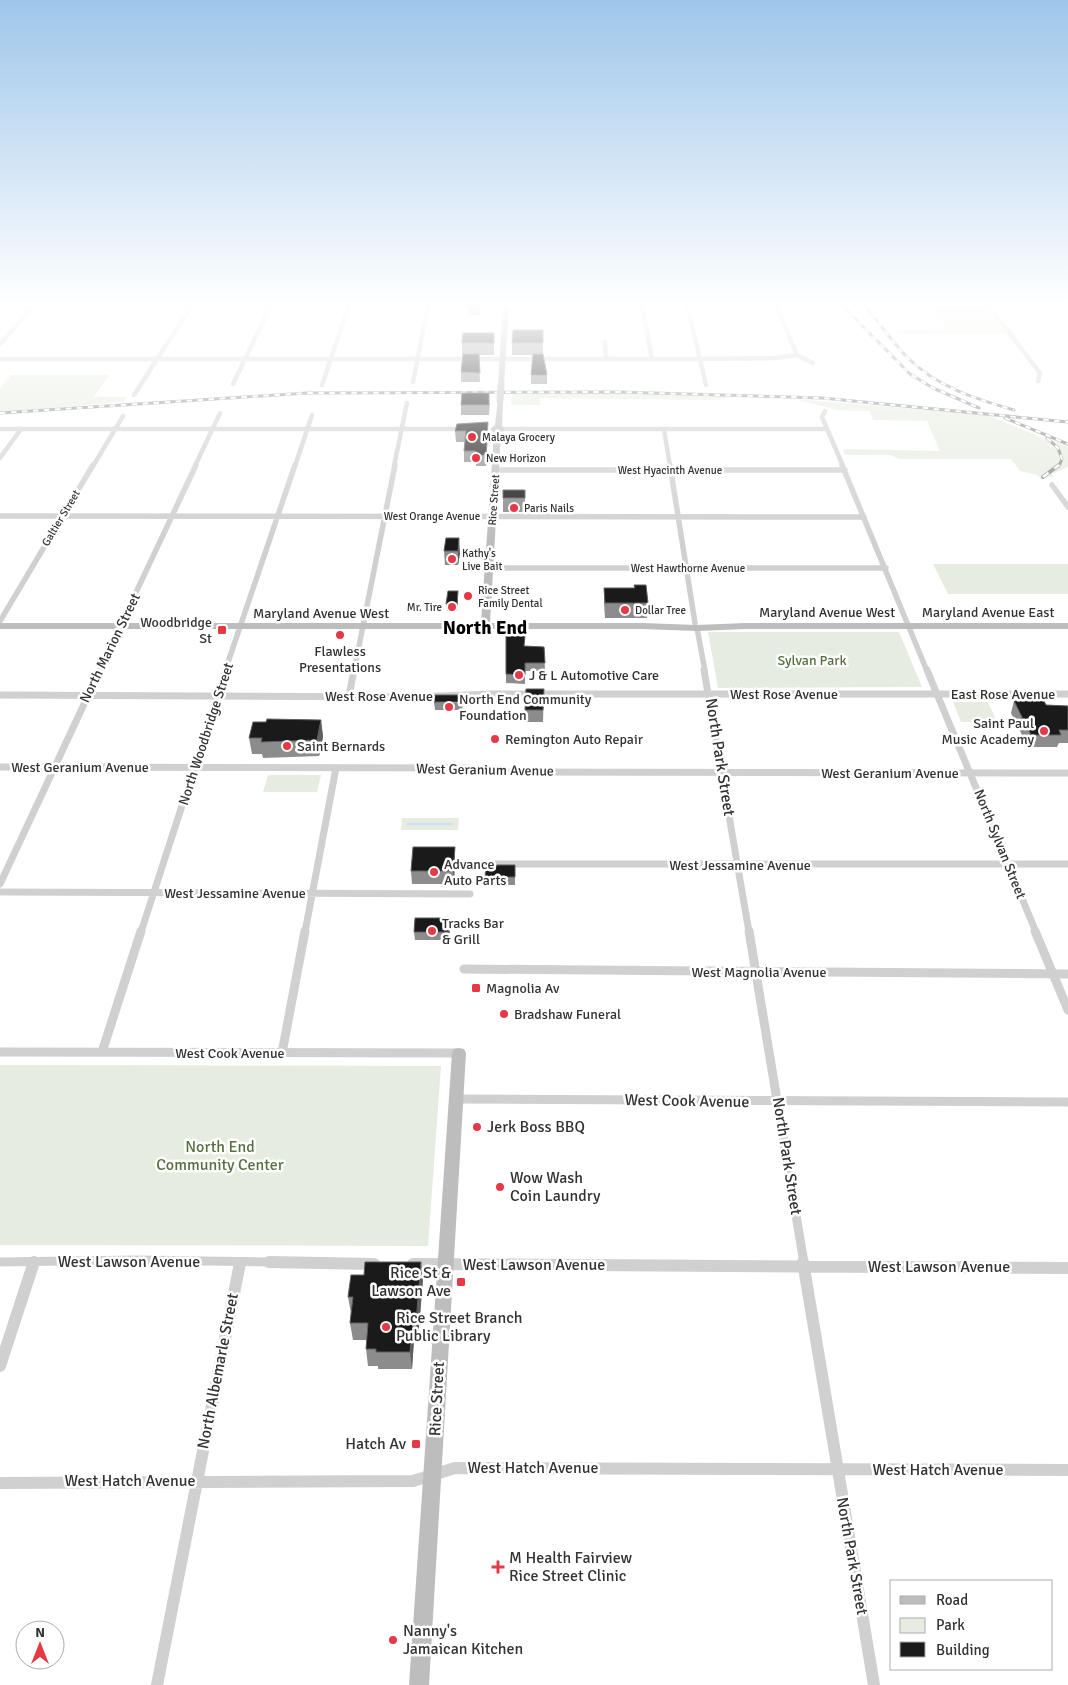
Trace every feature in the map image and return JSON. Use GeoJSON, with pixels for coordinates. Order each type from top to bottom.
{"type":"FeatureCollection","features":[{"type":"Feature","properties":{"kind":"main road","name":"Rice Street"},"geometry":{"type":"LineString","coordinates":[[485,628],[496,470],[496,429],[501,384]]}},
{"type":"Feature","properties":{"kind":"main road","name":"Maryland Avenue West"},"geometry":{"type":"LineString","coordinates":[[0,626],[485,628],[908,626]]}},
{"type":"Feature","properties":{"kind":"main road","name":"Maryland Avenue East"},"geometry":{"type":"LineString","coordinates":[[908,626],[1068,626]]}},
{"type":"Feature","properties":{"kind":"main road","name":"Rice Street"},"geometry":{"type":"LineString","coordinates":[[419,1685],[459,1054]]}},
{"type":"Feature","properties":{"kind":"street"},"geometry":{"type":"LineString","coordinates":[[134,395],[141,384]]}},
{"type":"Feature","properties":{"kind":"street"},"geometry":{"type":"LineString","coordinates":[[349,696],[407,403]]}},
{"type":"Feature","properties":{"kind":"street","name":"North Sylvan Street"},"geometry":{"type":"LineString","coordinates":[[824,411],[822,417],[1068,1010]]}},
{"type":"Feature","properties":{"kind":"street","name":"North Marion Street"},"geometry":{"type":"LineString","coordinates":[[0,884],[220,412]]}},
{"type":"Feature","properties":{"kind":"street","name":"Galtier Street"},"geometry":{"type":"LineString","coordinates":[[0,621],[123,416]]}},
{"type":"Feature","properties":{"kind":"street","name":"North Woodbridge Street"},"geometry":{"type":"LineString","coordinates":[[102,1052],[217,696],[312,416]]}},
{"type":"Feature","properties":{"kind":"street"},"geometry":{"type":"LineString","coordinates":[[0,429],[472,429]]}},
{"type":"Feature","properties":{"kind":"street"},"geometry":{"type":"LineString","coordinates":[[0,458],[21,429]]}},
{"type":"Feature","properties":{"kind":"street"},"geometry":{"type":"LineString","coordinates":[[496,429],[827,429]]}},
{"type":"Feature","properties":{"kind":"street","name":"North Park Street"},"geometry":{"type":"LineString","coordinates":[[664,430],[696,626],[779,1102],[874,1685]]}},
{"type":"Feature","properties":{"kind":"street","name":"West Hyacinth Avenue"},"geometry":{"type":"LineString","coordinates":[[496,470],[845,470]]}},
{"type":"Feature","properties":{"kind":"street"},"geometry":{"type":"LineString","coordinates":[[1052,485],[1068,508]]}},
{"type":"Feature","properties":{"kind":"street","name":"West Orange Avenue"},"geometry":{"type":"LineString","coordinates":[[0,516],[864,516]]}},
{"type":"Feature","properties":{"kind":"street","name":"West Hawthorne Avenue"},"geometry":{"type":"LineString","coordinates":[[490,568],[886,568]]}},
{"type":"Feature","properties":{"kind":"street","name":"West Rose Avenue"},"geometry":{"type":"LineString","coordinates":[[0,695],[470,696],[493,694],[938,694]]}},
{"type":"Feature","properties":{"kind":"street","name":"East Rose Avenue"},"geometry":{"type":"LineString","coordinates":[[938,694],[1068,694]]}},
{"type":"Feature","properties":{"kind":"street","name":"West Geranium Avenue"},"geometry":{"type":"LineString","coordinates":[[0,767],[466,768],[488,772],[1068,773]]}},
{"type":"Feature","properties":{"kind":"street"},"geometry":{"type":"LineString","coordinates":[[282,1053],[336,768]]}},
{"type":"Feature","properties":{"kind":"street","name":"West Jessamine Avenue"},"geometry":{"type":"LineString","coordinates":[[472,864],[1068,864]]}},
{"type":"Feature","properties":{"kind":"street","name":"West Jessamine Avenue"},"geometry":{"type":"LineString","coordinates":[[0,892],[470,894]]}},
{"type":"Feature","properties":{"kind":"street","name":"West Magnolia Avenue"},"geometry":{"type":"LineString","coordinates":[[464,969],[1068,974]]}},
{"type":"Feature","properties":{"kind":"street","name":"West Cook Avenue"},"geometry":{"type":"LineString","coordinates":[[0,1052],[459,1054]]}},
{"type":"Feature","properties":{"kind":"street","name":"West Cook Avenue"},"geometry":{"type":"LineString","coordinates":[[455,1099],[1068,1102]]}},
{"type":"Feature","properties":{"kind":"street","name":"West Lawson Avenue"},"geometry":{"type":"LineString","coordinates":[[0,1262],[136,1260],[382,1264]]}},
{"type":"Feature","properties":{"kind":"street"},"geometry":{"type":"LineString","coordinates":[[0,1366],[34,1262]]}},
{"type":"Feature","properties":{"kind":"street","name":"North Albemarle Street"},"geometry":{"type":"LineString","coordinates":[[157,1685],[240,1263]]}},
{"type":"Feature","properties":{"kind":"street","name":"West Lawson Avenue"},"geometry":{"type":"LineString","coordinates":[[400,1264],[1068,1268]]}},
{"type":"Feature","properties":{"kind":"street","name":"West Hatch Avenue"},"geometry":{"type":"LineString","coordinates":[[0,1483],[413,1481],[455,1468],[1068,1470]]}},
{"type":"Feature","properties":{"kind":"green space"},"geometry":{"type":"Polygon","coordinates":[[[4,384],[103,384],[94,397],[127,397],[123,402],[0,412],[0,389],[4,384]]]}},
{"type":"Feature","properties":{"kind":"green space"},"geometry":{"type":"Polygon","coordinates":[[[512,394],[660,394],[728,397],[717,400],[540,398],[540,405],[511,405],[512,394]]]}},
{"type":"Feature","properties":{"kind":"green space"},"geometry":{"type":"Polygon","coordinates":[[[795,399],[988,415],[1045,439],[1068,445],[1068,467],[1052,474],[1054,477],[1039,477],[1020,471],[1011,459],[899,459],[890,455],[845,455],[843,449],[940,451],[927,421],[873,420],[870,411],[837,410],[795,399]]]}},
{"type":"Feature","properties":{"kind":"green space"},"geometry":{"type":"Polygon","coordinates":[[[933,564],[1068,564],[1068,594],[948,594],[933,564]]]}},
{"type":"Feature","properties":{"kind":"green space","name":"Sylvan Park"},"geometry":{"type":"Polygon","coordinates":[[[708,632],[899,632],[922,687],[718,688],[708,632]]]}},
{"type":"Feature","properties":{"kind":"green space"},"geometry":{"type":"Polygon","coordinates":[[[953,702],[988,702],[997,722],[961,722],[953,702]]]}},
{"type":"Feature","properties":{"kind":"green space"},"geometry":{"type":"Polygon","coordinates":[[[268,775],[321,775],[317,792],[263,792],[268,775]]]}},
{"type":"Feature","properties":{"kind":"green space"},"geometry":{"type":"Polygon","coordinates":[[[402,818],[459,818],[458,830],[401,830],[402,818]]]}},
{"type":"Feature","properties":{"kind":"green space","name":"North End Community Center"},"geometry":{"type":"Polygon","coordinates":[[[0,1065],[441,1066],[428,1246],[0,1245],[0,1065]]]}},
{"type":"Feature","properties":{"kind":"building"},"geometry":{"type":"Polygon","coordinates":[[[462,393],[489,393],[489,405],[461,405],[462,393]]]}},
{"type":"Feature","properties":{"kind":"building"},"geometry":{"type":"Polygon","coordinates":[[[488,422],[486,455],[476,455],[476,451],[464,451],[466,431],[455,431],[457,424],[488,422]]]}},
{"type":"Feature","properties":{"kind":"building"},"geometry":{"type":"Polygon","coordinates":[[[503,490],[525,490],[525,498],[503,498],[503,490]]]}},
{"type":"Feature","properties":{"kind":"building"},"geometry":{"type":"Polygon","coordinates":[[[446,538],[459,538],[458,551],[444,551],[446,538]]]}},
{"type":"Feature","properties":{"kind":"building"},"geometry":{"type":"Polygon","coordinates":[[[634,585],[646,585],[648,603],[605,603],[604,588],[635,588],[634,585]]]}},
{"type":"Feature","properties":{"kind":"building"},"geometry":{"type":"Polygon","coordinates":[[[448,591],[458,591],[457,604],[446,604],[448,591]]]}},
{"type":"Feature","properties":{"kind":"building"},"geometry":{"type":"Polygon","coordinates":[[[506,636],[525,636],[524,646],[544,647],[545,663],[525,663],[525,675],[506,674],[506,636]]]}},
{"type":"Feature","properties":{"kind":"building"},"geometry":{"type":"Polygon","coordinates":[[[526,689],[544,689],[543,710],[525,710],[526,689]]]}},
{"type":"Feature","properties":{"kind":"building"},"geometry":{"type":"Polygon","coordinates":[[[435,695],[462,695],[462,702],[434,702],[435,695]]]}},
{"type":"Feature","properties":{"kind":"building"},"geometry":{"type":"Polygon","coordinates":[[[1014,701],[1044,701],[1046,705],[1068,706],[1068,730],[1059,730],[1061,735],[1031,735],[1014,701]]]}},
{"type":"Feature","properties":{"kind":"building"},"geometry":{"type":"Polygon","coordinates":[[[267,719],[321,720],[317,740],[261,742],[262,738],[249,738],[253,722],[266,722],[267,719]]]}},
{"type":"Feature","properties":{"kind":"building"},"geometry":{"type":"Polygon","coordinates":[[[413,847],[455,847],[453,871],[411,871],[413,847]]]}},
{"type":"Feature","properties":{"kind":"building"},"geometry":{"type":"Polygon","coordinates":[[[486,865],[515,865],[515,877],[485,877],[486,865]]]}},
{"type":"Feature","properties":{"kind":"building"},"geometry":{"type":"Polygon","coordinates":[[[415,918],[449,918],[448,932],[414,932],[415,918]]]}},
{"type":"Feature","properties":{"kind":"building","name":"Rice Street Branch Public Library"},"geometry":{"type":"Polygon","coordinates":[[[365,1262],[421,1262],[416,1323],[413,1323],[410,1352],[376,1352],[376,1349],[366,1349],[368,1323],[350,1323],[353,1297],[348,1297],[351,1275],[364,1275],[365,1262]]]}},
{"type":"Feature","properties":{"kind":"waterway"},"geometry":{"type":"LineString","coordinates":[[408,824],[451,824]]}},
{"type":"Feature","properties":{"kind":"railway"},"geometry":{"type":"LineString","coordinates":[[926,384],[979,408]]}},
{"type":"Feature","properties":{"kind":"railway"},"geometry":{"type":"LineString","coordinates":[[943,384],[971,396],[1014,410]]}},
{"type":"Feature","properties":{"kind":"railway"},"geometry":{"type":"LineString","coordinates":[[0,413],[307,393],[620,392],[822,398],[1068,422]]}},
{"type":"Feature","properties":{"kind":"railway"},"geometry":{"type":"LineString","coordinates":[[1005,418],[1068,444]]}},
{"type":"Feature","properties":{"kind":"railway"},"geometry":{"type":"LineString","coordinates":[[1047,438],[1058,448],[1062,459],[1059,466]]}},
{"type":"Feature","properties":{"kind":"railway"},"geometry":{"type":"LineString","coordinates":[[1043,477],[1059,465]]}},
{"type":"Feature","properties":{"kind":"place","name":"Malaya Grocery"},"geometry":{"type":"Point","coordinates":[472,437]}},
{"type":"Feature","properties":{"kind":"place","name":"New Horizon"},"geometry":{"type":"Point","coordinates":[476,458]}},
{"type":"Feature","properties":{"kind":"place","name":"Paris Nails"},"geometry":{"type":"Point","coordinates":[514,508]}},
{"type":"Feature","properties":{"kind":"place","name":"Kathy's Live Bait"},"geometry":{"type":"Point","coordinates":[452,559]}},
{"type":"Feature","properties":{"kind":"place","name":"Rice Street Family Dental"},"geometry":{"type":"Point","coordinates":[468,596]}},
{"type":"Feature","properties":{"kind":"place","name":"Mr. Tire"},"geometry":{"type":"Point","coordinates":[452,607]}},
{"type":"Feature","properties":{"kind":"place","name":"Dollar Tree"},"geometry":{"type":"Point","coordinates":[625,610]}},
{"type":"Feature","properties":{"kind":"place","name":"Woodbridge St"},"geometry":{"type":"Point","coordinates":[222,630]}},
{"type":"Feature","properties":{"kind":"place","name":"Flawless Presentations"},"geometry":{"type":"Point","coordinates":[340,635]}},
{"type":"Feature","properties":{"kind":"place","name":"J & L Automotive Care"},"geometry":{"type":"Point","coordinates":[519,675]}},
{"type":"Feature","properties":{"kind":"place","name":"North End Community Foundation"},"geometry":{"type":"Point","coordinates":[449,707]}},
{"type":"Feature","properties":{"kind":"place","name":"Saint Paul Music Academy"},"geometry":{"type":"Point","coordinates":[1044,731]}},
{"type":"Feature","properties":{"kind":"place","name":"Remington Auto Repair"},"geometry":{"type":"Point","coordinates":[495,739]}},
{"type":"Feature","properties":{"kind":"place","name":"Saint Bernards"},"geometry":{"type":"Point","coordinates":[287,746]}},
{"type":"Feature","properties":{"kind":"place","name":"Advance Auto Parts"},"geometry":{"type":"Point","coordinates":[434,872]}},
{"type":"Feature","properties":{"kind":"place","name":"Tracks Bar & Grill"},"geometry":{"type":"Point","coordinates":[432,931]}},
{"type":"Feature","properties":{"kind":"place","name":"Magnolia Av"},"geometry":{"type":"Point","coordinates":[476,988]}},
{"type":"Feature","properties":{"kind":"place","name":"Bradshaw Funeral"},"geometry":{"type":"Point","coordinates":[504,1014]}},
{"type":"Feature","properties":{"kind":"place","name":"Jerk Boss BBQ"},"geometry":{"type":"Point","coordinates":[477,1127]}},
{"type":"Feature","properties":{"kind":"place","name":"Wow Wash Coin Laundry"},"geometry":{"type":"Point","coordinates":[500,1187]}},
{"type":"Feature","properties":{"kind":"place","name":"Rice St & Lawson Ave"},"geometry":{"type":"Point","coordinates":[461,1282]}},
{"type":"Feature","properties":{"kind":"place","name":"Rice Street Branch Public Library"},"geometry":{"type":"Point","coordinates":[386,1327]}},
{"type":"Feature","properties":{"kind":"place","name":"Hatch Av"},"geometry":{"type":"Point","coordinates":[416,1444]}},
{"type":"Feature","properties":{"kind":"place","name":"M Health Fairview Rice Street Clinic"},"geometry":{"type":"Point","coordinates":[498,1567]}},
{"type":"Feature","properties":{"kind":"place","name":"Nanny's Jamaican Kitchen"},"geometry":{"type":"Point","coordinates":[393,1640]}},
{"type":"Feature","properties":{"kind":"district","name":"North End"},"geometry":{"type":"Point","coordinates":[485,628]}}]}
